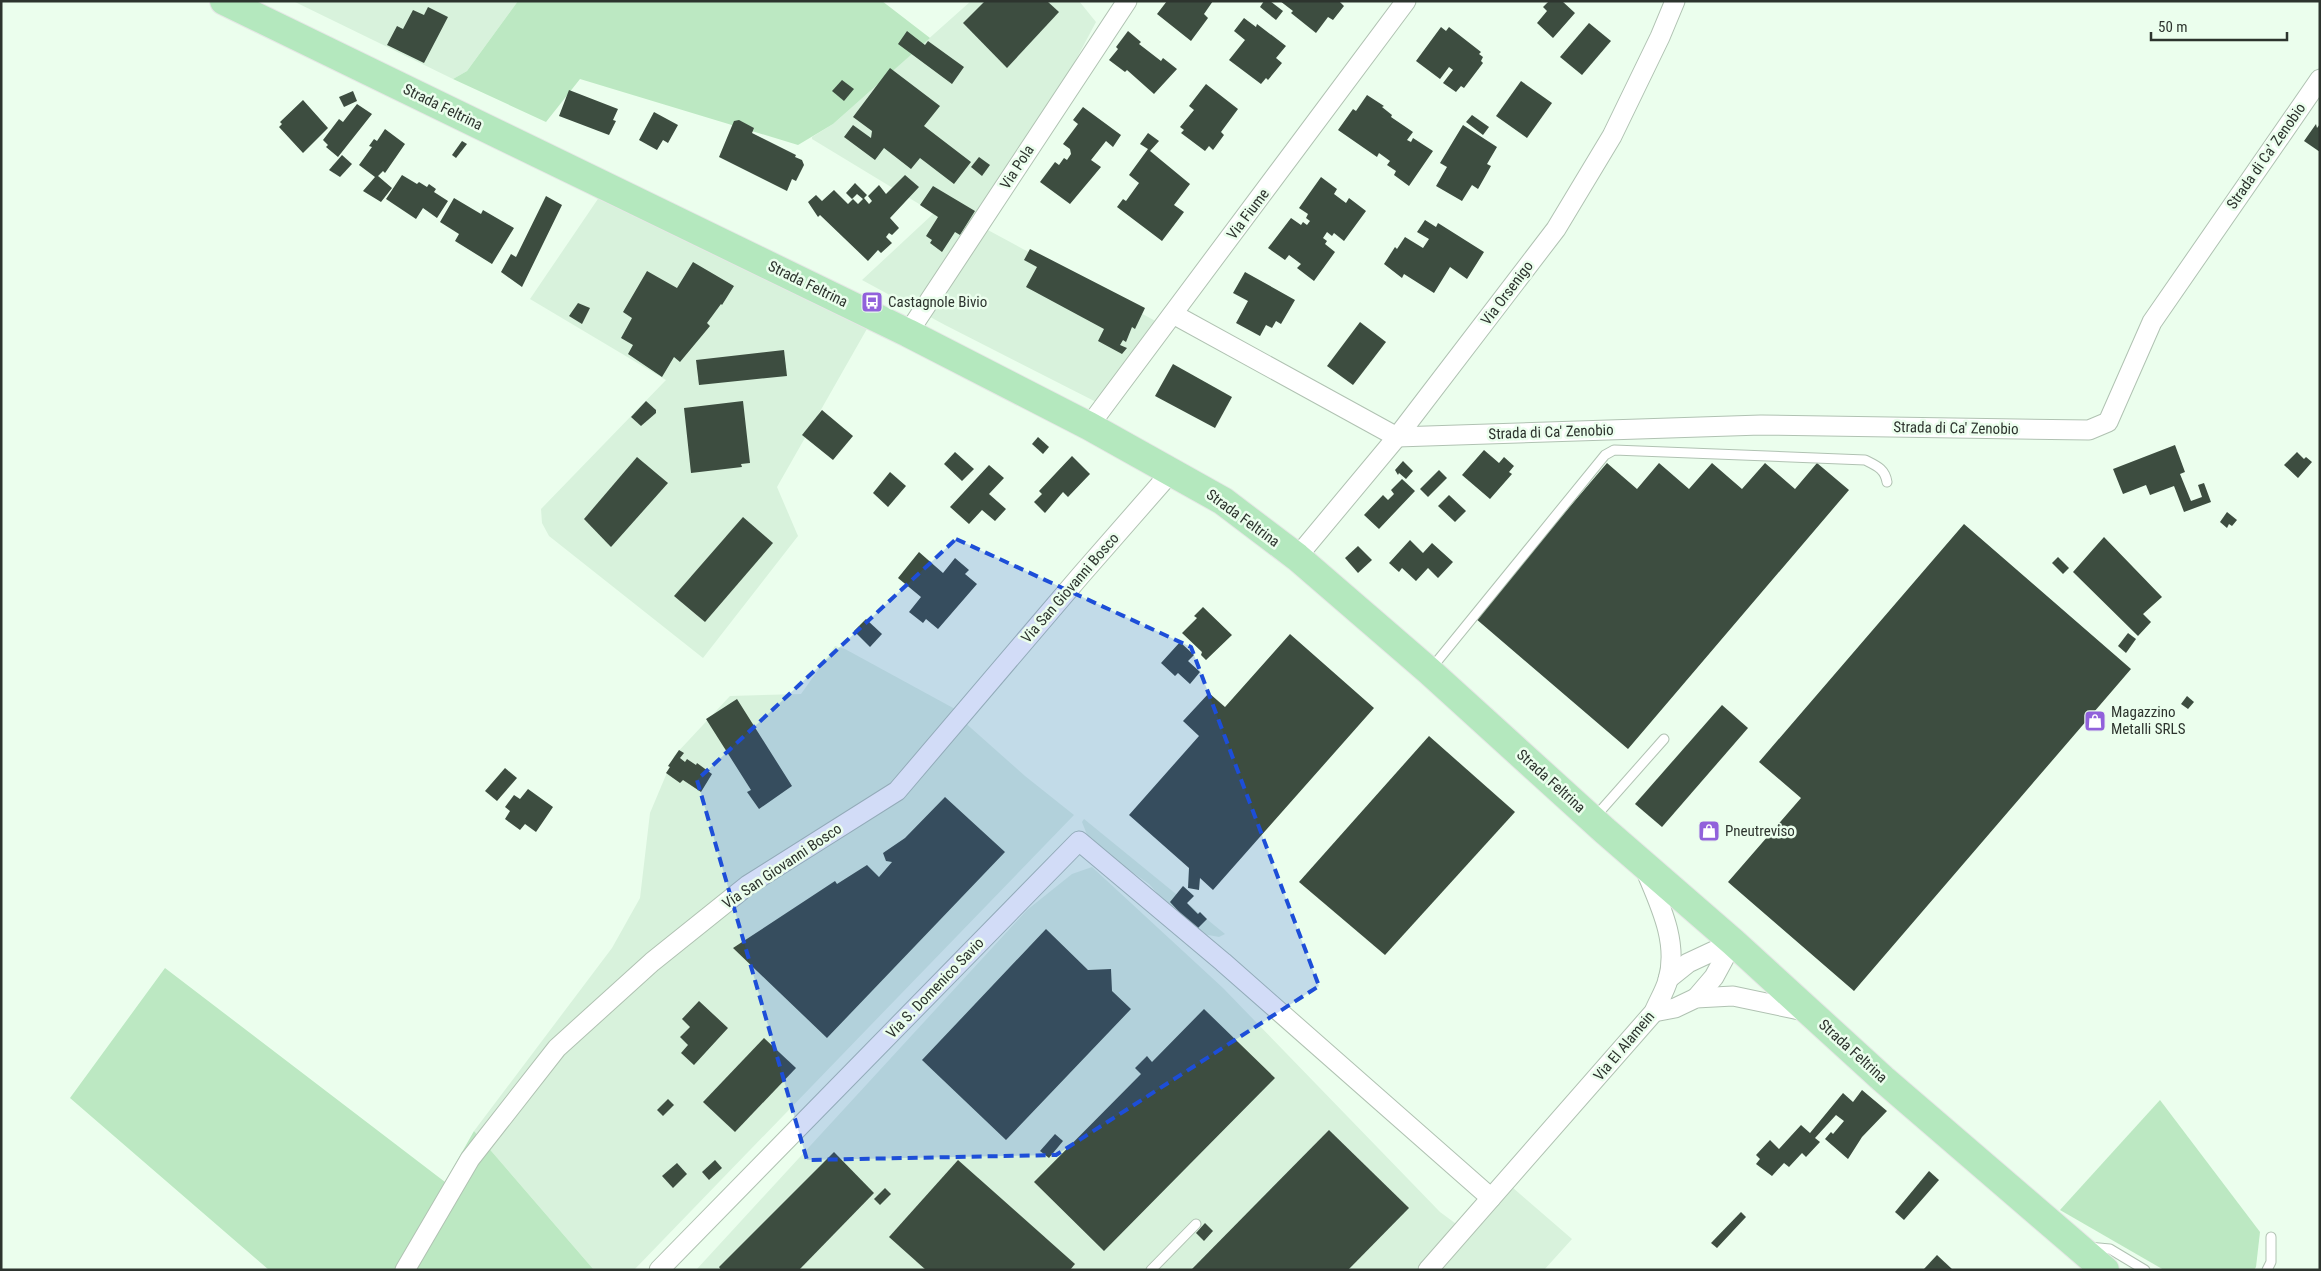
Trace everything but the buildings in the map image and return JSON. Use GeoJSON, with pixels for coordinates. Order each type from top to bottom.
{"type":"FeatureCollection","features":[{"type":"Feature","properties":{"kind":"main road","name":"Strada Feltrina"},"geometry":{"type":"LineString","coordinates":[[224,1],[908,333],[1089,426],[1223,501],[1297,557],[1429,671],[1642,863],[1734,942],[1883,1079],[2105,1270]]}},
{"type":"Feature","properties":{"kind":"street","name":"Via Pola"},"geometry":{"type":"LineString","coordinates":[[908,333],[1127,1]]}},
{"type":"Feature","properties":{"kind":"street","name":"Via Fiume"},"geometry":{"type":"LineString","coordinates":[[1089,426],[1406,1]]}},
{"type":"Feature","properties":{"kind":"street","name":"Via Orsenigo"},"geometry":{"type":"LineString","coordinates":[[1297,557],[1397,437],[1556,229],[1612,136],[1675,1]]}},
{"type":"Feature","properties":{"kind":"street","name":"Strada di Ca' Zenobio"},"geometry":{"type":"LineString","coordinates":[[1397,437],[1761,425],[2089,430],[2102,425],[2108,422],[2152,322],[2320,79]]}},
{"type":"Feature","properties":{"kind":"street"},"geometry":{"type":"LineString","coordinates":[[1173,314],[1397,437]]}},
{"type":"Feature","properties":{"kind":"street","name":"Via San Giovanni Bosco"},"geometry":{"type":"LineString","coordinates":[[405,1270],[470,1159],[557,1048],[652,962],[748,885],[897,791],[1074,582],[1172,472]]}},
{"type":"Feature","properties":{"kind":"street","name":"Via S. Domenico Savio"},"geometry":{"type":"LineString","coordinates":[[659,1270],[1079,841],[1223,962],[1490,1198]]}},
{"type":"Feature","properties":{"kind":"street","name":"Via El Alamein"},"geometry":{"type":"LineString","coordinates":[[1428,1270],[1654,1012],[1668,979],[1670,944],[1665,918],[1642,863]]}},
{"type":"Feature","properties":{"kind":"street"},"geometry":{"type":"LineString","coordinates":[[1668,979],[1688,963],[1734,942]]}},
{"type":"Feature","properties":{"kind":"street"},"geometry":{"type":"LineString","coordinates":[[1696,998],[1714,977],[1734,942]]}},
{"type":"Feature","properties":{"kind":"street"},"geometry":{"type":"LineString","coordinates":[[1654,1012],[1675,1008],[1696,998],[1733,996],[1810,1012]]}},
{"type":"Feature","properties":{"kind":"lane"},"geometry":{"type":"LineString","coordinates":[[1429,671],[1605,455],[1614,450],[1865,460],[1880,468],[1886,474],[1887,482]]}},
{"type":"Feature","properties":{"kind":"lane"},"geometry":{"type":"LineString","coordinates":[[1593,819],[1664,739]]}},
{"type":"Feature","properties":{"kind":"lane"},"geometry":{"type":"LineString","coordinates":[[1151,1270],[1196,1224]]}},
{"type":"Feature","properties":{"kind":"lane"},"geometry":{"type":"LineString","coordinates":[[2267,1270],[2271,1262],[2271,1237]]}},
{"type":"Feature","properties":{"kind":"lane"},"geometry":{"type":"LineString","coordinates":[[2077,1246],[2110,1248],[2144,1270]]}},
{"type":"Feature","properties":{"kind":"highlighted area"},"geometry":{"type":"Polygon","coordinates":[[[956,539],[1191,647],[1319,986],[1056,1155],[807,1160],[697,780],[956,539]]]}},
{"type":"Feature","properties":{"kind":"shaded area"},"geometry":{"type":"Polygon","coordinates":[[[293,1],[518,1],[467,71],[453,79],[293,1]]]}},
{"type":"Feature","properties":{"kind":"shaded area"},"geometry":{"type":"Polygon","coordinates":[[[971,1],[1079,1],[1096,22],[986,229],[1161,324],[1110,409],[945,325],[862,280],[934,213],[812,139],[812,137],[833,124],[971,1]]]}},
{"type":"Feature","properties":{"kind":"shaded area"},"geometry":{"type":"Polygon","coordinates":[[[604,190],[868,327],[777,487],[798,536],[703,658],[549,536],[542,523],[541,509],[666,380],[530,299],[604,190]]]}},
{"type":"Feature","properties":{"kind":"shaded area"},"geometry":{"type":"Polygon","coordinates":[[[835,646],[845,649],[955,709],[953,712],[1025,776],[1074,815],[634,1270],[594,1270],[474,1131],[612,948],[640,898],[650,813],[674,756],[730,696],[801,694],[835,646]]]}},
{"type":"Feature","properties":{"kind":"shaded area"},"geometry":{"type":"Polygon","coordinates":[[[1084,819],[1225,934],[1219,937],[1203,934],[1188,927],[1149,884],[1090,842],[1082,822],[1084,819]]]}},
{"type":"Feature","properties":{"kind":"shaded area"},"geometry":{"type":"Polygon","coordinates":[[[1092,867],[1223,988],[1440,1212],[1471,1235],[1512,1187],[1572,1239],[1544,1270],[696,1270],[1027,910],[1072,874],[1092,867]]]}},
{"type":"Feature","properties":{"kind":"green space"},"geometry":{"type":"Polygon","coordinates":[[[518,1],[882,1],[930,38],[833,124],[798,145],[580,79],[546,122],[453,79],[467,71],[518,1]]]}},
{"type":"Feature","properties":{"kind":"green space"},"geometry":{"type":"Polygon","coordinates":[[[165,968],[445,1182],[474,1131],[594,1270],[269,1270],[70,1098],[165,968]]]}},
{"type":"Feature","properties":{"kind":"green space"},"geometry":{"type":"Polygon","coordinates":[[[2160,1100],[2260,1232],[2256,1267],[2254,1270],[2164,1270],[2060,1210],[2160,1100]]]}},
{"type":"Feature","properties":{"kind":"place","name":"Castagnole Bivio"},"geometry":{"type":"Point","coordinates":[872,302]}},
{"type":"Feature","properties":{"kind":"place","name":"Magazzino Metalli SRLS"},"geometry":{"type":"Point","coordinates":[2095,721]}},
{"type":"Feature","properties":{"kind":"place","name":"Pneutreviso"},"geometry":{"type":"Point","coordinates":[1709,831]}}]}
